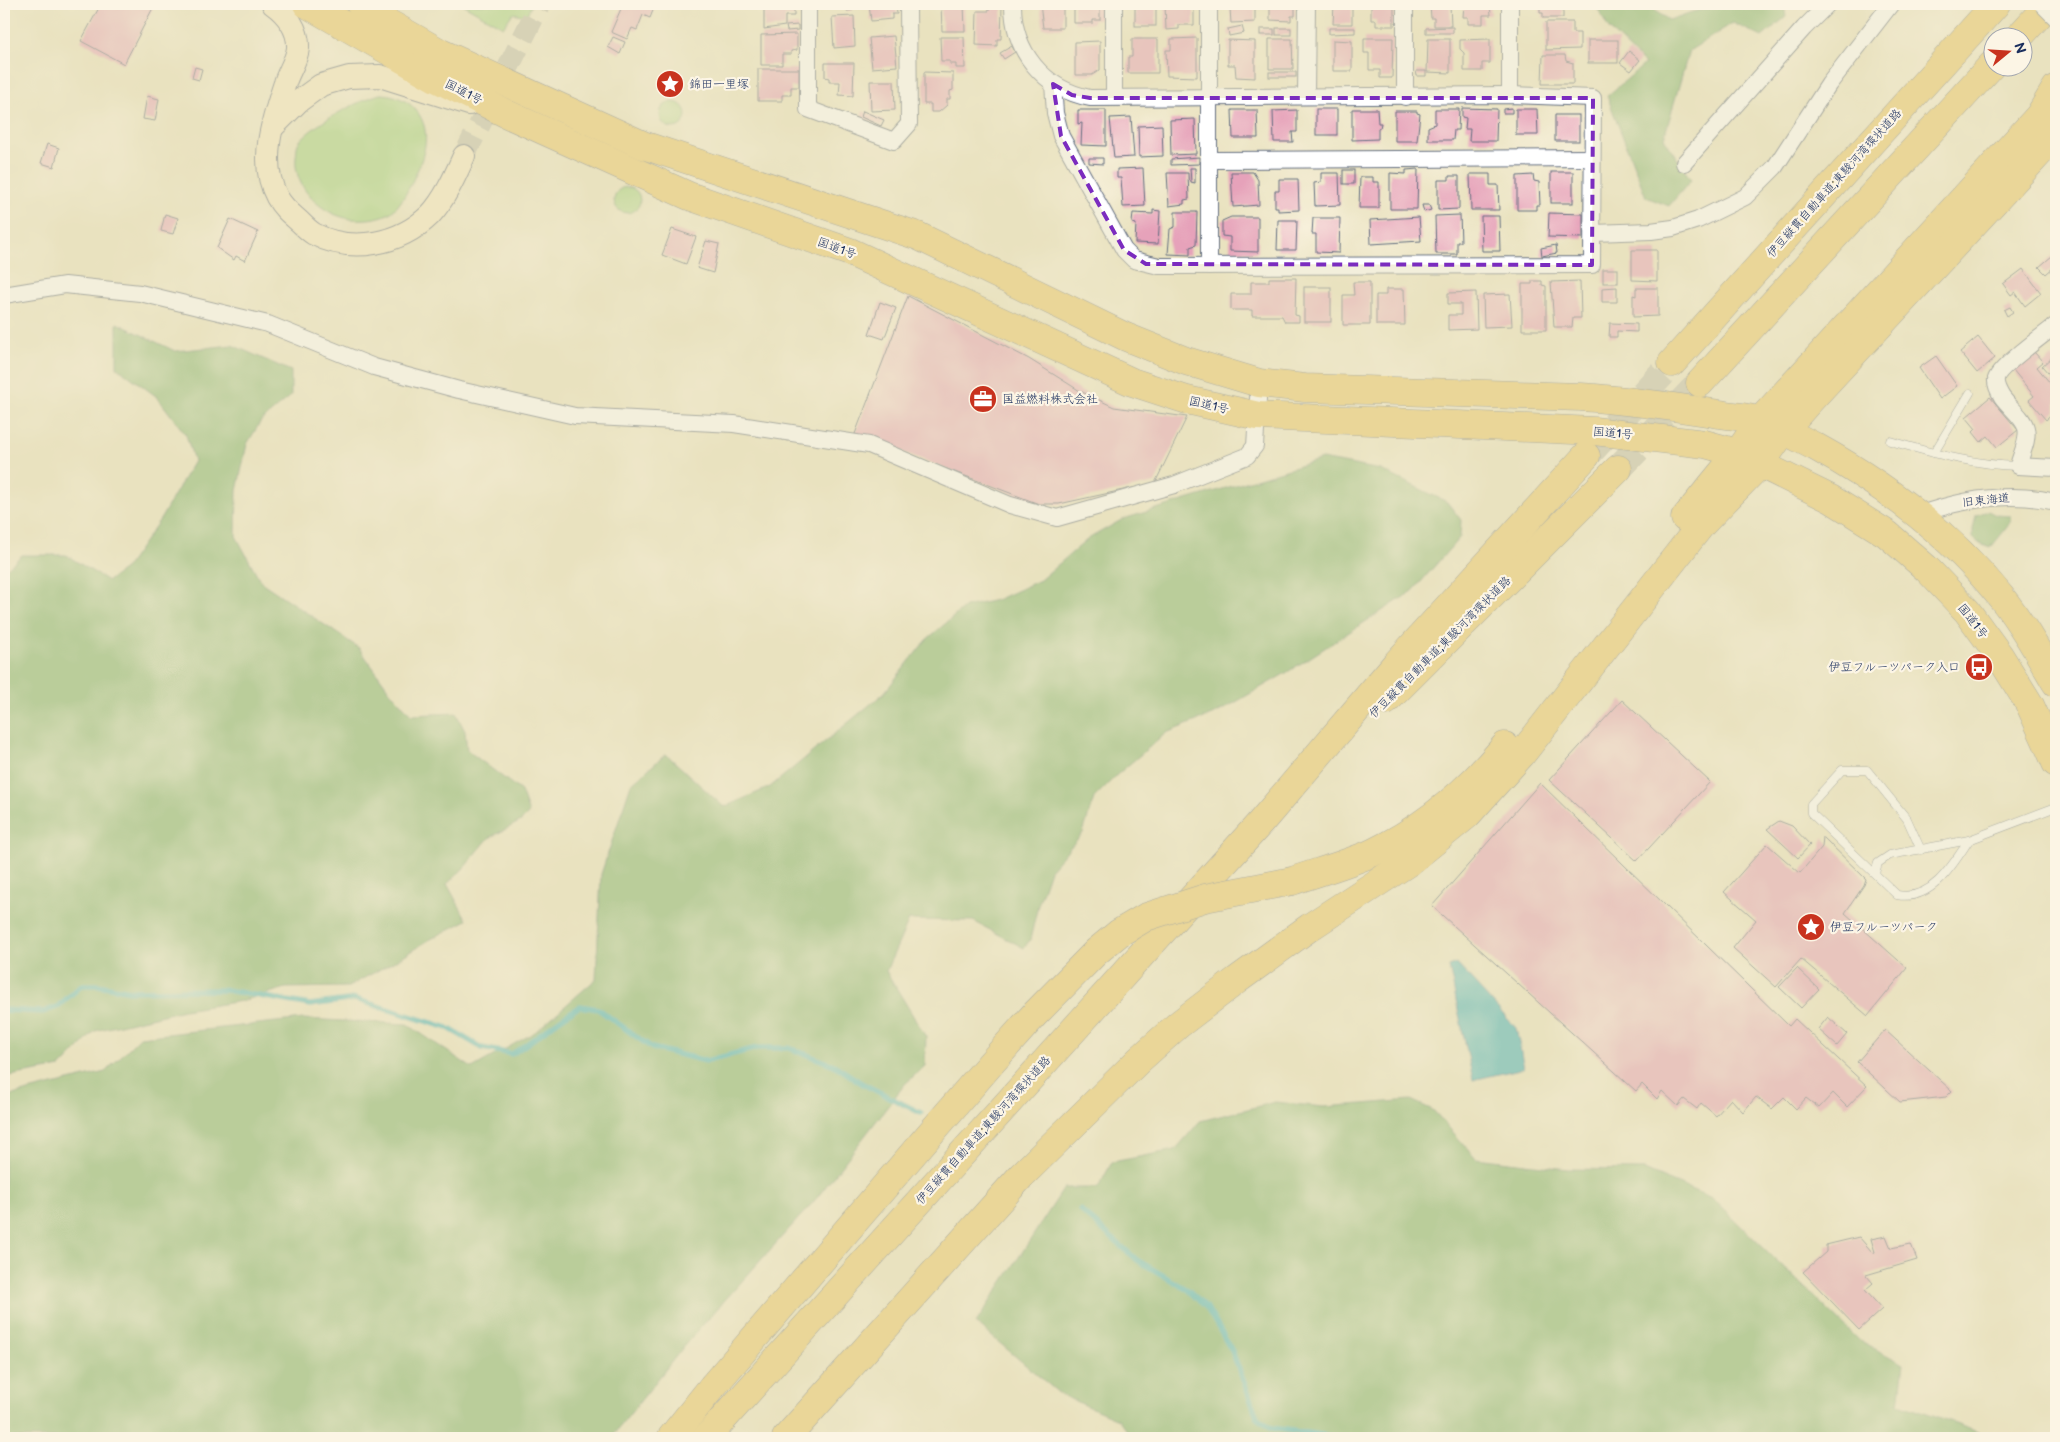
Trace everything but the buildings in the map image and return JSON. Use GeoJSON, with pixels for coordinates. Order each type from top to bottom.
{"type":"FeatureCollection","features":[{"type":"Feature","properties":{"kind":"highway","name":"国道1号"},"geometry":{"type":"LineString","coordinates":[[307,4],[436,78],[507,114],[689,196],[850,252],[1132,382],[1187,400],[1258,416],[1594,431],[1696,443],[1749,458],[1831,498],[1887,534],[1927,569],[1968,611],[1999,655],[2030,705],[2056,762]]}},
{"type":"Feature","properties":{"kind":"highway","name":"伊豆縦貫自動車道;東駿河湾環状道路"},"geometry":{"type":"LineString","coordinates":[[1672,363],[1996,4]]}},
{"type":"Feature","properties":{"kind":"highway"},"geometry":{"type":"LineString","coordinates":[[2027,28],[2049,4]]}},
{"type":"Feature","properties":{"kind":"highway","name":"国道1号"},"geometry":{"type":"LineString","coordinates":[[369,9],[442,53],[643,145],[918,236],[1126,337],[1186,361],[1259,383],[1305,388],[1605,398],[1688,409],[1772,425],[1836,458],[1876,483],[1918,515],[1964,557],[2001,597],[2032,642],[2056,683]]}},
{"type":"Feature","properties":{"kind":"highway"},"geometry":{"type":"LineString","coordinates":[[1700,383],[1982,76]]}},
{"type":"Feature","properties":{"kind":"highway"},"geometry":{"type":"LineString","coordinates":[[786,1438],[1022,1175],[1139,1060],[1178,1025],[1237,980],[1310,927],[1409,862],[1467,815],[1497,784],[1701,525],[1772,425],[2039,116],[2056,88]]}},
{"type":"Feature","properties":{"kind":"highway"},"geometry":{"type":"LineString","coordinates":[[1772,425],[2043,149],[2056,131]]}},
{"type":"Feature","properties":{"kind":"highway","name":"伊豆縦貫自動車道;東駿河湾環状道路"},"geometry":{"type":"LineString","coordinates":[[706,1438],[1164,930],[1396,665],[1586,456]]}},
{"type":"Feature","properties":{"kind":"highway"},"geometry":{"type":"LineString","coordinates":[[671,1438],[992,1062],[1034,1015],[1096,952],[1119,933],[1146,917],[1161,911],[1205,898],[1292,881],[1370,853],[1408,833],[1452,801],[1504,748],[1610,611],[1749,458]]}},
{"type":"Feature","properties":{"kind":"highway","name":"伊豆縦貫自動車道;東駿河湾環状道路"},"geometry":{"type":"LineString","coordinates":[[1260,822],[1408,680],[1618,469]]}},
{"type":"Feature","properties":{"kind":"street"},"geometry":{"type":"LineString","coordinates":[[273,4],[283,11],[294,28],[298,49],[285,83],[267,151],[271,179],[276,195],[284,209],[314,234],[335,242],[360,244],[382,243],[405,234],[430,214],[452,182],[464,156]]}},
{"type":"Feature","properties":{"kind":"street"},"geometry":{"type":"LineString","coordinates":[[808,4],[808,109],[894,141],[908,124],[908,4]]}},
{"type":"Feature","properties":{"kind":"street"},"geometry":{"type":"LineString","coordinates":[[1013,4],[1017,35],[1025,53],[1039,71],[1054,84],[1072,95],[1090,98],[1209,96],[1510,96],[1592,98],[1592,265],[1159,266],[1134,260],[1124,250],[1061,136],[1055,113],[1054,84]]}},
{"type":"Feature","properties":{"kind":"street"},"geometry":{"type":"LineString","coordinates":[[1114,4],[1114,97]]}},
{"type":"Feature","properties":{"kind":"street"},"geometry":{"type":"LineString","coordinates":[[1209,4],[1209,266]]}},
{"type":"Feature","properties":{"kind":"street"},"geometry":{"type":"LineString","coordinates":[[1306,4],[1306,96]]}},
{"type":"Feature","properties":{"kind":"street"},"geometry":{"type":"LineString","coordinates":[[1405,4],[1405,97]]}},
{"type":"Feature","properties":{"kind":"street"},"geometry":{"type":"LineString","coordinates":[[1510,4],[1510,96]]}},
{"type":"Feature","properties":{"kind":"street"},"geometry":{"type":"LineString","coordinates":[[1684,163],[1804,28],[1828,4]]}},
{"type":"Feature","properties":{"kind":"street"},"geometry":{"type":"LineString","coordinates":[[1593,232],[1651,231],[1673,228],[1698,220],[1745,197],[1775,168],[1829,84],[1890,4]]}},
{"type":"Feature","properties":{"kind":"street"},"geometry":{"type":"LineString","coordinates":[[2042,4],[2056,18]]}},
{"type":"Feature","properties":{"kind":"street"},"geometry":{"type":"LineString","coordinates":[[273,126],[299,101],[321,85],[349,77],[380,76],[414,88],[507,114]]}},
{"type":"Feature","properties":{"kind":"street"},"geometry":{"type":"LineString","coordinates":[[1210,160],[1591,158]]}},
{"type":"Feature","properties":{"kind":"street"},"geometry":{"type":"LineString","coordinates":[[4,295],[65,286],[140,293],[268,324],[374,367],[459,390],[575,416],[734,424],[869,445],[1010,505],[1057,518],[1174,485],[1247,456],[1255,446],[1259,383]]}},
{"type":"Feature","properties":{"kind":"street"},"geometry":{"type":"LineString","coordinates":[[2056,325],[2008,364],[1998,374],[1996,380],[2001,396],[2024,422],[2026,429],[2026,438],[2018,466],[2056,468]]}},
{"type":"Feature","properties":{"kind":"street","name":"旧東海道"},"geometry":{"type":"LineString","coordinates":[[1918,515],[1952,504],[2014,496],[2056,502]]}},
{"type":"Feature","properties":{"kind":"lane"},"geometry":{"type":"LineString","coordinates":[[1934,453],[1970,393]]}},
{"type":"Feature","properties":{"kind":"lane"},"geometry":{"type":"LineString","coordinates":[[1890,441],[1934,453],[1988,464],[2018,466]]}},
{"type":"Feature","properties":{"kind":"lane"},"geometry":{"type":"LineString","coordinates":[[1921,850],[1907,819],[1867,770],[1842,770],[1811,804],[1811,814],[1826,830],[1897,895],[1906,897],[1918,894],[1931,887],[1950,870],[1969,840]]}},
{"type":"Feature","properties":{"kind":"lane"},"geometry":{"type":"LineString","coordinates":[[1875,873],[1878,863],[1883,858],[1969,840],[2056,807]]}},
{"type":"Feature","properties":{"kind":"highlighted area"},"geometry":{"type":"Polygon","coordinates":[[[1053,84],[1072,95],[1090,98],[1593,98],[1592,265],[1146,264],[1124,250],[1061,136],[1053,84]]]}},
{"type":"Feature","properties":{"kind":"green space"},"geometry":{"type":"Polygon","coordinates":[[[462,4],[532,4],[526,16],[513,13],[503,27],[462,4]]]}},
{"type":"Feature","properties":{"kind":"green space"},"geometry":{"type":"Polygon","coordinates":[[[1595,4],[1654,4],[1655,11],[1669,20],[1726,4],[1784,4],[1786,17],[1762,37],[1733,23],[1689,51],[1664,138],[1691,180],[1669,206],[1646,197],[1607,96],[1645,64],[1609,29],[1595,4]]]}},
{"type":"Feature","properties":{"kind":"green space"},"geometry":{"type":"Polygon","coordinates":[[[380,94],[404,100],[419,114],[425,133],[425,143],[420,164],[399,205],[388,214],[370,219],[351,219],[340,216],[320,206],[304,189],[296,168],[297,145],[314,128],[325,121],[360,102],[380,94]]]}},
{"type":"Feature","properties":{"kind":"green space","name":"錦田一里塚"},"geometry":{"type":"Polygon","coordinates":[[[673,102],[682,106],[686,115],[682,124],[673,128],[664,124],[660,115],[664,106],[673,102]]]}},
{"type":"Feature","properties":{"kind":"green space"},"geometry":{"type":"Polygon","coordinates":[[[627,187],[636,191],[640,200],[636,209],[627,213],[618,209],[614,200],[618,191],[627,187]]]}},
{"type":"Feature","properties":{"kind":"green space"},"geometry":{"type":"Polygon","coordinates":[[[117,323],[175,351],[232,345],[291,371],[291,396],[261,421],[247,444],[237,491],[236,536],[261,582],[359,648],[390,691],[411,715],[456,713],[465,731],[467,750],[521,791],[529,813],[521,821],[489,838],[463,869],[447,884],[467,920],[348,987],[286,988],[242,1001],[184,1010],[95,1031],[61,1067],[4,1077],[4,571],[22,555],[66,555],[108,581],[126,568],[161,518],[194,461],[186,435],[157,397],[117,367],[117,323]]]}},
{"type":"Feature","properties":{"kind":"green space"},"geometry":{"type":"Polygon","coordinates":[[[1322,459],[1381,470],[1447,502],[1461,520],[1460,537],[1413,591],[1286,673],[1217,713],[1166,733],[1118,774],[1094,798],[1083,833],[1050,870],[1038,905],[1030,940],[1024,948],[973,921],[909,920],[886,971],[926,1037],[925,1066],[905,1084],[816,1199],[689,1340],[611,1438],[4,1438],[4,1097],[105,1072],[140,1037],[303,1019],[407,1024],[472,1068],[535,1032],[596,979],[601,874],[631,784],[666,754],[724,807],[770,787],[884,693],[926,640],[965,607],[996,600],[1040,580],[1088,539],[1123,519],[1322,459]]]}},
{"type":"Feature","properties":{"kind":"green space"},"geometry":{"type":"Polygon","coordinates":[[[1988,511],[1996,515],[2011,516],[2007,527],[1991,548],[1980,544],[1973,538],[1976,515],[1988,511]]]}},
{"type":"Feature","properties":{"kind":"green space"},"geometry":{"type":"Polygon","coordinates":[[[1411,1100],[1433,1110],[1476,1158],[1568,1169],[1644,1170],[1712,1198],[1860,1341],[1904,1364],[1899,1404],[1978,1432],[1984,1438],[1133,1438],[1118,1419],[1061,1395],[976,1323],[1064,1188],[1098,1188],[1112,1162],[1175,1150],[1200,1121],[1275,1102],[1324,1107],[1411,1100]]]}},
{"type":"Feature","properties":{"kind":"water"},"geometry":{"type":"Polygon","coordinates":[[[1457,964],[1516,1028],[1524,1068],[1473,1080],[1449,967],[1457,964]]]}},
{"type":"Feature","properties":{"kind":"waterway"},"geometry":{"type":"LineString","coordinates":[[4,1010],[43,1012],[57,1007],[82,985],[98,985],[130,991],[226,990],[310,1005],[355,999],[448,1028],[482,1048],[512,1054],[580,1006],[598,1009],[652,1048],[706,1061],[757,1048],[789,1048],[834,1065],[863,1084],[921,1113]]}},
{"type":"Feature","properties":{"kind":"waterway"},"geometry":{"type":"LineString","coordinates":[[1080,1210],[1137,1260],[1188,1290],[1207,1308],[1232,1351],[1258,1419],[1272,1428],[1342,1438]]}},
{"type":"Feature","properties":{"kind":"tunnel"},"geometry":{"type":"LineString","coordinates":[[464,156],[540,4]]}},
{"type":"Feature","properties":{"kind":"tunnel"},"geometry":{"type":"LineString","coordinates":[[1586,456],[1672,363]]}},
{"type":"Feature","properties":{"kind":"tunnel"},"geometry":{"type":"LineString","coordinates":[[1618,469],[1700,383]]}},
{"type":"Feature","properties":{"kind":"place","name":"錦田一里塚"},"geometry":{"type":"Point","coordinates":[670,84]}},
{"type":"Feature","properties":{"kind":"place","name":"国益燃料株式会社"},"geometry":{"type":"Point","coordinates":[983,399]}},
{"type":"Feature","properties":{"kind":"place","name":"伊豆フルーツパーク入口"},"geometry":{"type":"Point","coordinates":[1979,667]}},
{"type":"Feature","properties":{"kind":"place","name":"伊豆フルーツパーク"},"geometry":{"type":"Point","coordinates":[1811,927]}}]}
